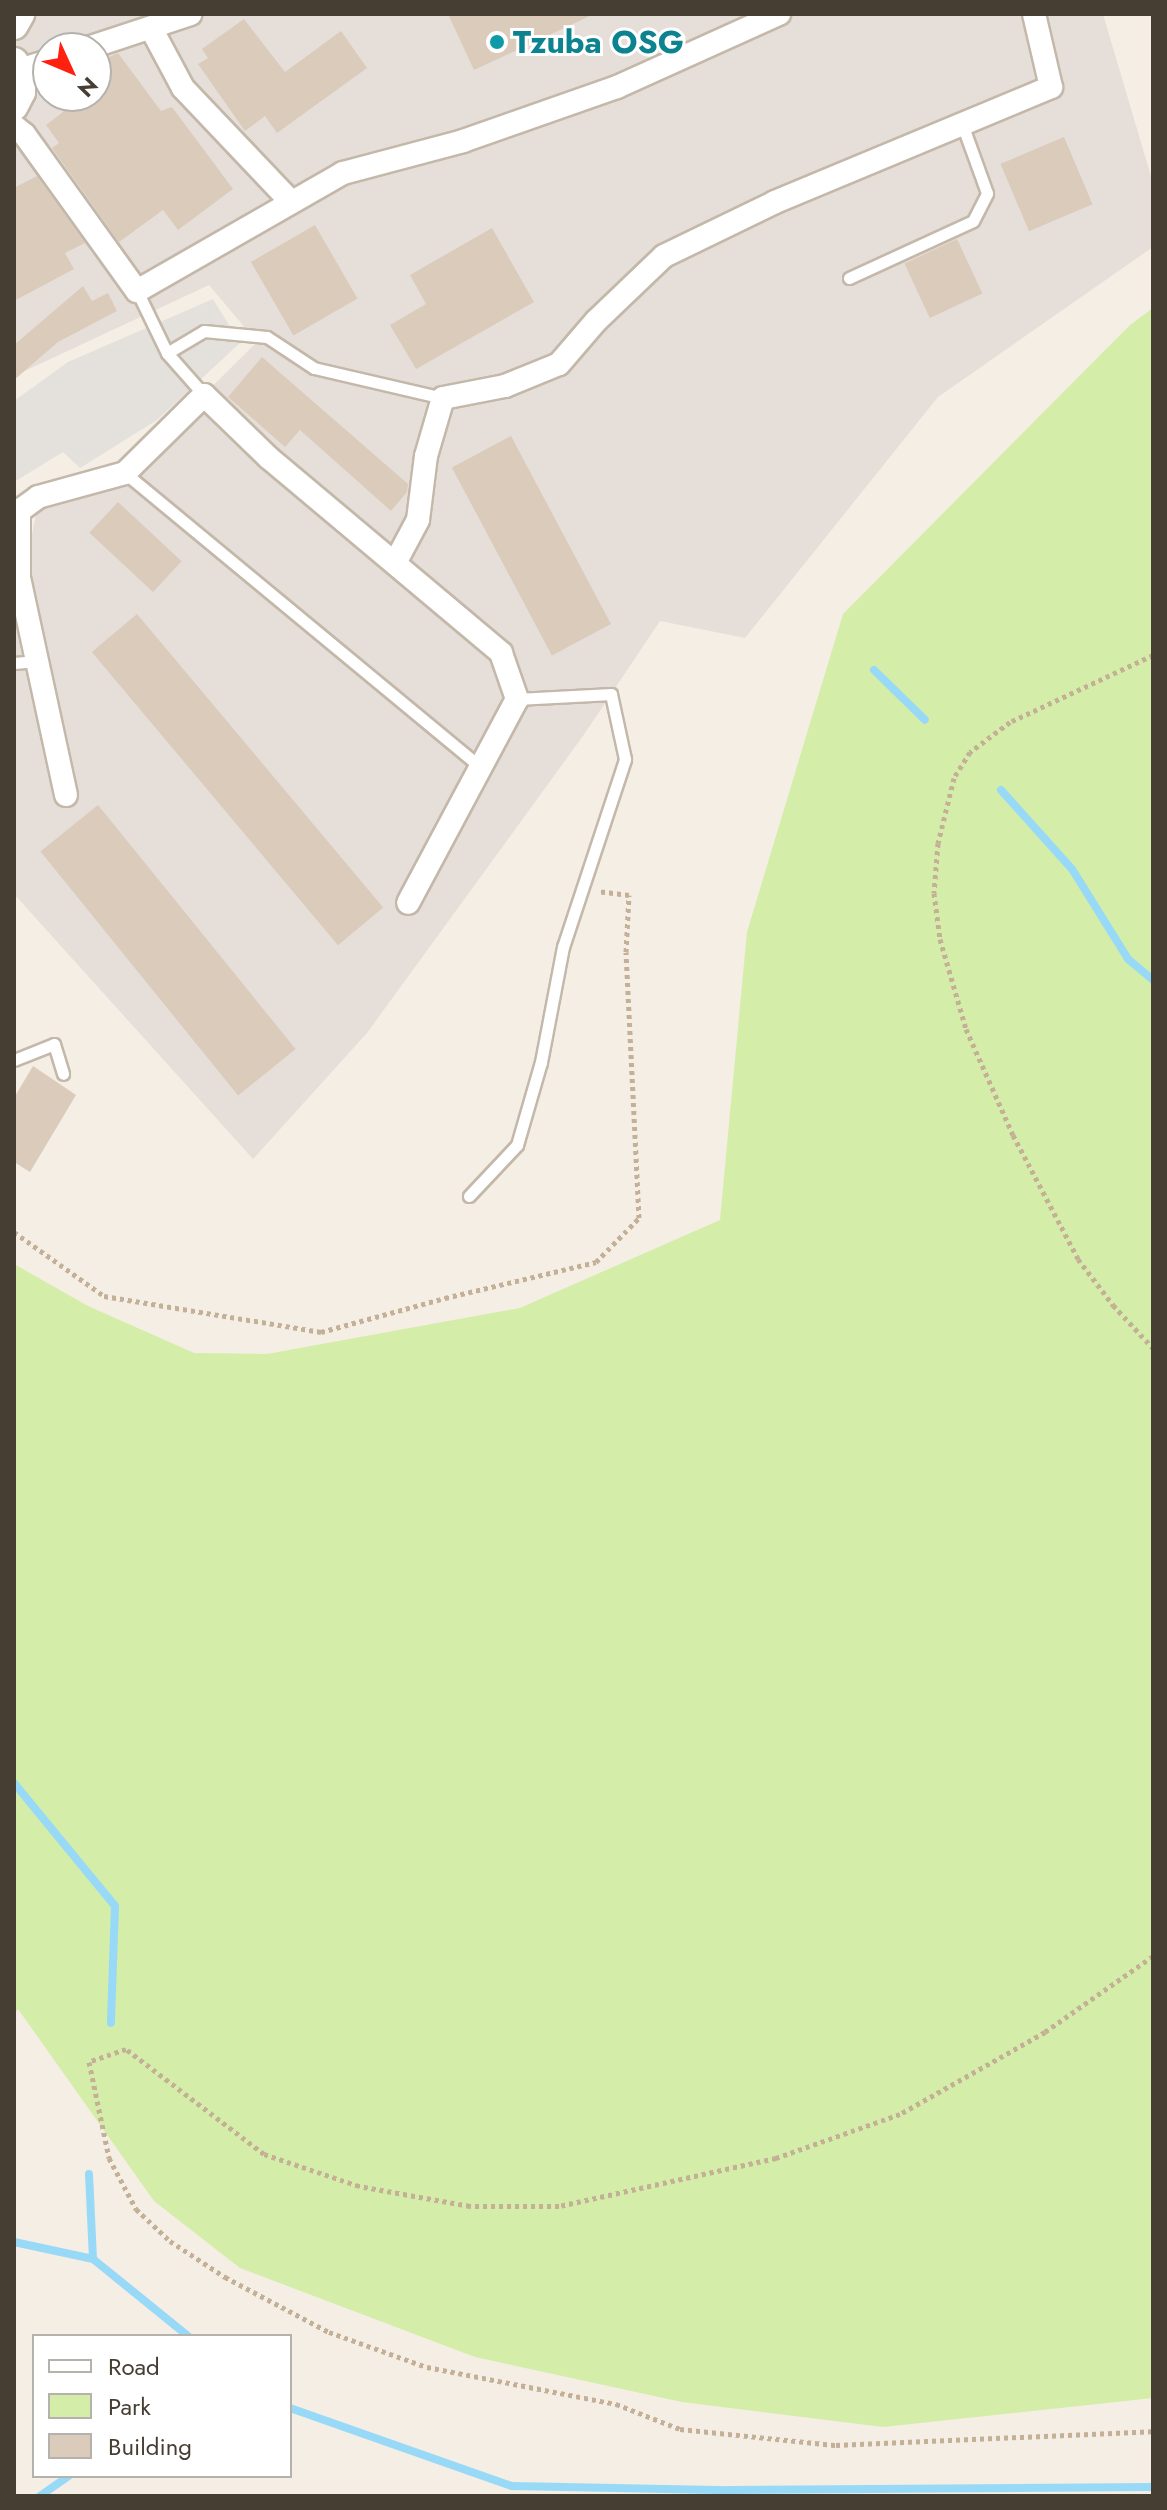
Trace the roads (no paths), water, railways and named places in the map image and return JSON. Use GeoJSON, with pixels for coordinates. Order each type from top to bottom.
{"type":"FeatureCollection","features":[{"type":"Feature","properties":{"kind":"street"},"geometry":{"type":"LineString","coordinates":[[14,25],[20,14]]}},
{"type":"Feature","properties":{"kind":"street"},"geometry":{"type":"LineString","coordinates":[[112,40],[191,14]]}},
{"type":"Feature","properties":{"kind":"street"},"geometry":{"type":"LineString","coordinates":[[14,126],[24,134],[137,291],[343,173],[463,141],[617,87],[779,14]]}},
{"type":"Feature","properties":{"kind":"street"},"geometry":{"type":"LineString","coordinates":[[395,563],[418,520],[426,456],[443,398],[505,386],[559,364],[596,321],[664,256],[775,202],[1051,87],[1034,14]]}},
{"type":"Feature","properties":{"kind":"street"},"geometry":{"type":"LineString","coordinates":[[151,28],[183,88],[291,202]]}},
{"type":"Feature","properties":{"kind":"street"},"geometry":{"type":"LineString","coordinates":[[14,106],[21,92],[17,66]]}},
{"type":"Feature","properties":{"kind":"street"},"geometry":{"type":"LineString","coordinates":[[66,795],[19,577],[19,511],[38,497],[125,473],[204,395],[269,458],[501,653],[517,699],[408,903]]}},
{"type":"Feature","properties":{"kind":"lane"},"geometry":{"type":"LineString","coordinates":[[849,278],[973,221],[987,193],[962,124]]}},
{"type":"Feature","properties":{"kind":"lane"},"geometry":{"type":"LineString","coordinates":[[137,291],[167,353],[204,395]]}},
{"type":"Feature","properties":{"kind":"lane"},"geometry":{"type":"LineString","coordinates":[[167,353],[204,331],[267,337],[314,368],[443,398]]}},
{"type":"Feature","properties":{"kind":"lane"},"geometry":{"type":"LineString","coordinates":[[125,473],[481,767]]}},
{"type":"Feature","properties":{"kind":"lane"},"geometry":{"type":"LineString","coordinates":[[14,663],[37,661]]}},
{"type":"Feature","properties":{"kind":"lane"},"geometry":{"type":"LineString","coordinates":[[469,1196],[517,1145],[541,1062],[563,947],[625,759],[611,694],[517,699]]}},
{"type":"Feature","properties":{"kind":"lane"},"geometry":{"type":"LineString","coordinates":[[14,1060],[54,1044],[63,1074]]}},
{"type":"Feature","properties":{"kind":"waterway"},"geometry":{"type":"LineString","coordinates":[[874,670],[925,720]]}},
{"type":"Feature","properties":{"kind":"waterway"},"geometry":{"type":"LineString","coordinates":[[1001,790],[1072,869],[1128,959],[1153,980]]}},
{"type":"Feature","properties":{"kind":"waterway"},"geometry":{"type":"LineString","coordinates":[[14,1783],[115,1906],[111,2023]]}},
{"type":"Feature","properties":{"kind":"waterway"},"geometry":{"type":"LineString","coordinates":[[89,2174],[93,2259],[186,2334]]}},
{"type":"Feature","properties":{"kind":"waterway"},"geometry":{"type":"LineString","coordinates":[[14,2242],[93,2259]]}},
{"type":"Feature","properties":{"kind":"waterway"},"geometry":{"type":"LineString","coordinates":[[292,2409],[512,2486],[730,2490],[1153,2487]]}},
{"type":"Feature","properties":{"kind":"waterway"},"geometry":{"type":"LineString","coordinates":[[40,2496],[66,2478]]}},
{"type":"Feature","properties":{"kind":"place","name":"Tzuba OSG"},"geometry":{"type":"Point","coordinates":[497,42]}}]}
